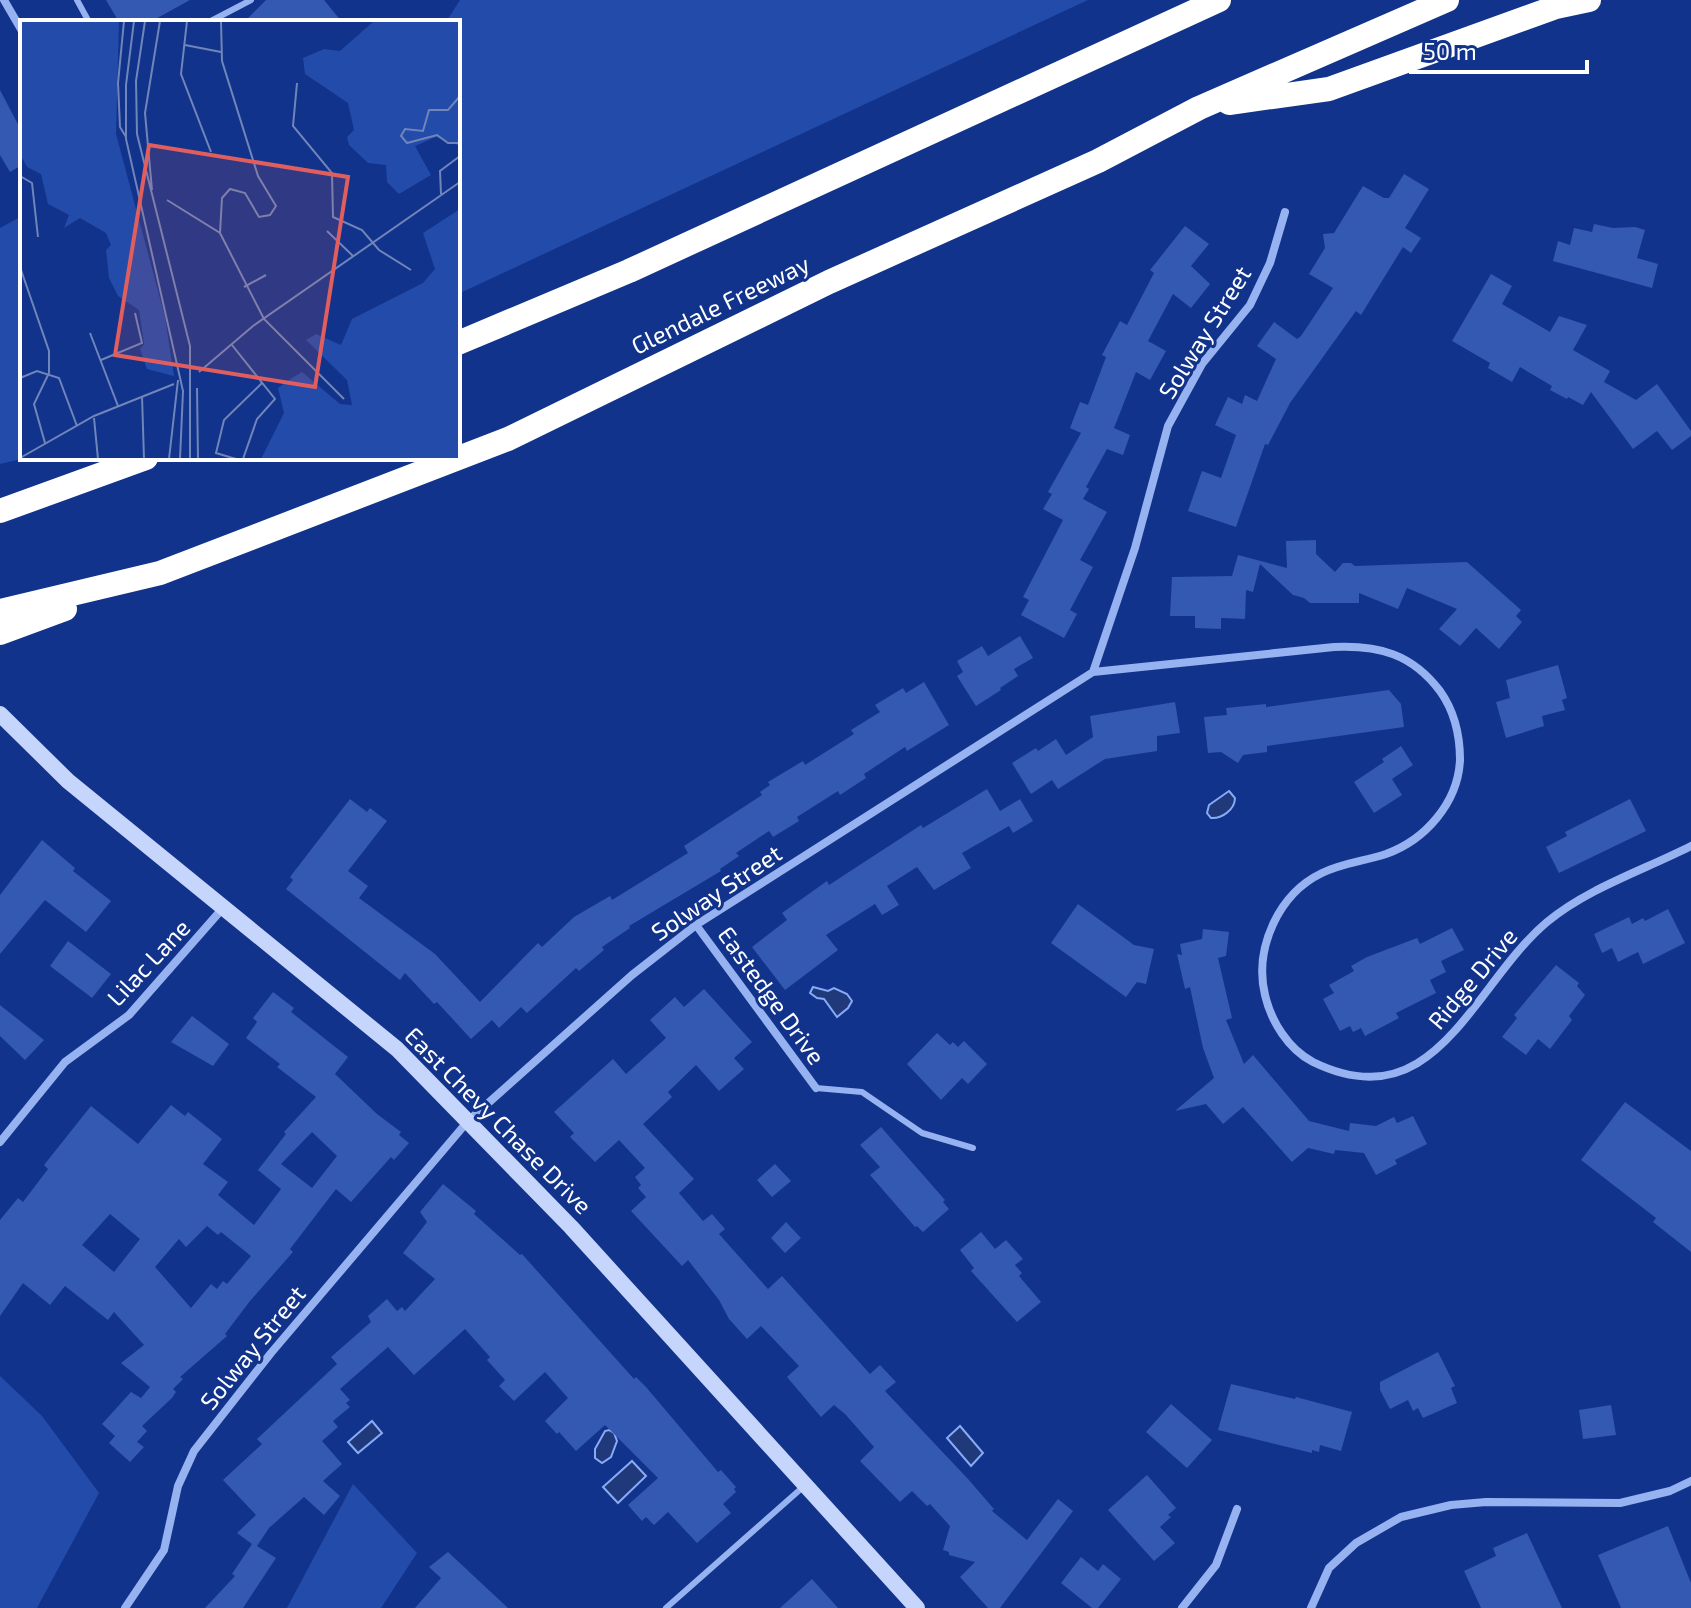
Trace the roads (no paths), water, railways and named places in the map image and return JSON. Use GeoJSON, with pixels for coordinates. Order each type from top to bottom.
{"type":"FeatureCollection","features":[{"type":"Feature","properties":{"kind":"highway"},"geometry":{"type":"LineString","coordinates":[[460,342],[629,271],[1219,0]]}},
{"type":"Feature","properties":{"kind":"highway","name":"Glendale Freeway"},"geometry":{"type":"LineString","coordinates":[[460,457],[508,439],[829,282],[1098,161],[1199,108],[1447,0]]}},
{"type":"Feature","properties":{"kind":"highway"},"geometry":{"type":"LineString","coordinates":[[1199,108],[1329,89],[1556,7],[1589,0]]}},
{"type":"Feature","properties":{"kind":"highway"},"geometry":{"type":"LineString","coordinates":[[0,511],[140,460]]}},
{"type":"Feature","properties":{"kind":"highway","name":"Glendale Freeway"},"geometry":{"type":"LineString","coordinates":[[0,611],[160,573],[453,460]]}},
{"type":"Feature","properties":{"kind":"highway"},"geometry":{"type":"LineString","coordinates":[[0,497],[85,479]]}},
{"type":"Feature","properties":{"kind":"highway"},"geometry":{"type":"LineString","coordinates":[[0,633],[160,573]]}},
{"type":"Feature","properties":{"kind":"main road","name":"East Chevy Chase Drive"},"geometry":{"type":"LineString","coordinates":[[0,714],[68,781],[397,1049],[571,1227],[917,1608]]}},
{"type":"Feature","properties":{"kind":"street"},"geometry":{"type":"LineString","coordinates":[[4,0],[20,28]]}},
{"type":"Feature","properties":{"kind":"street","name":"Solway Street"},"geometry":{"type":"LineString","coordinates":[[125,1608],[164,1550],[178,1486],[194,1451],[271,1353],[468,1121],[632,975],[696,925],[1093,672],[1135,548],[1168,426],[1202,364],[1250,305],[1270,263],[1285,212]]}},
{"type":"Feature","properties":{"kind":"street","name":"Ridge Drive"},"geometry":{"type":"LineString","coordinates":[[1093,672],[1364,646],[1391,653],[1413,665],[1433,681],[1446,699],[1456,721],[1460,744],[1459,768],[1448,801],[1439,815],[1409,844],[1322,873],[1305,884],[1289,898],[1268,935],[1262,960],[1263,988],[1268,1008],[1291,1044],[1308,1059],[1329,1069],[1374,1077],[1397,1074],[1415,1066],[1447,1042],[1501,973],[1548,922],[1585,897],[1691,846]]}},
{"type":"Feature","properties":{"kind":"street","name":"Lilac Lane"},"geometry":{"type":"LineString","coordinates":[[0,1142],[65,1062],[129,1015],[223,908]]}},
{"type":"Feature","properties":{"kind":"street","name":"Eastedge Drive"},"geometry":{"type":"LineString","coordinates":[[696,925],[816,1088]]}},
{"type":"Feature","properties":{"kind":"street"},"geometry":{"type":"LineString","coordinates":[[1311,1608],[1329,1568],[1356,1543],[1401,1517],[1451,1505],[1486,1502],[1620,1503],[1670,1491],[1691,1481]]}},
{"type":"Feature","properties":{"kind":"street"},"geometry":{"type":"LineString","coordinates":[[1182,1608],[1216,1565],[1237,1509]]}},
{"type":"Feature","properties":{"kind":"lane"},"geometry":{"type":"LineString","coordinates":[[77,0],[88,20]]}},
{"type":"Feature","properties":{"kind":"lane"},"geometry":{"type":"LineString","coordinates":[[213,20],[251,0]]}},
{"type":"Feature","properties":{"kind":"lane"},"geometry":{"type":"LineString","coordinates":[[816,1088],[862,1092],[922,1133],[973,1148]]}},
{"type":"Feature","properties":{"kind":"lane"},"geometry":{"type":"LineString","coordinates":[[666,1608],[805,1485]]}}]}
